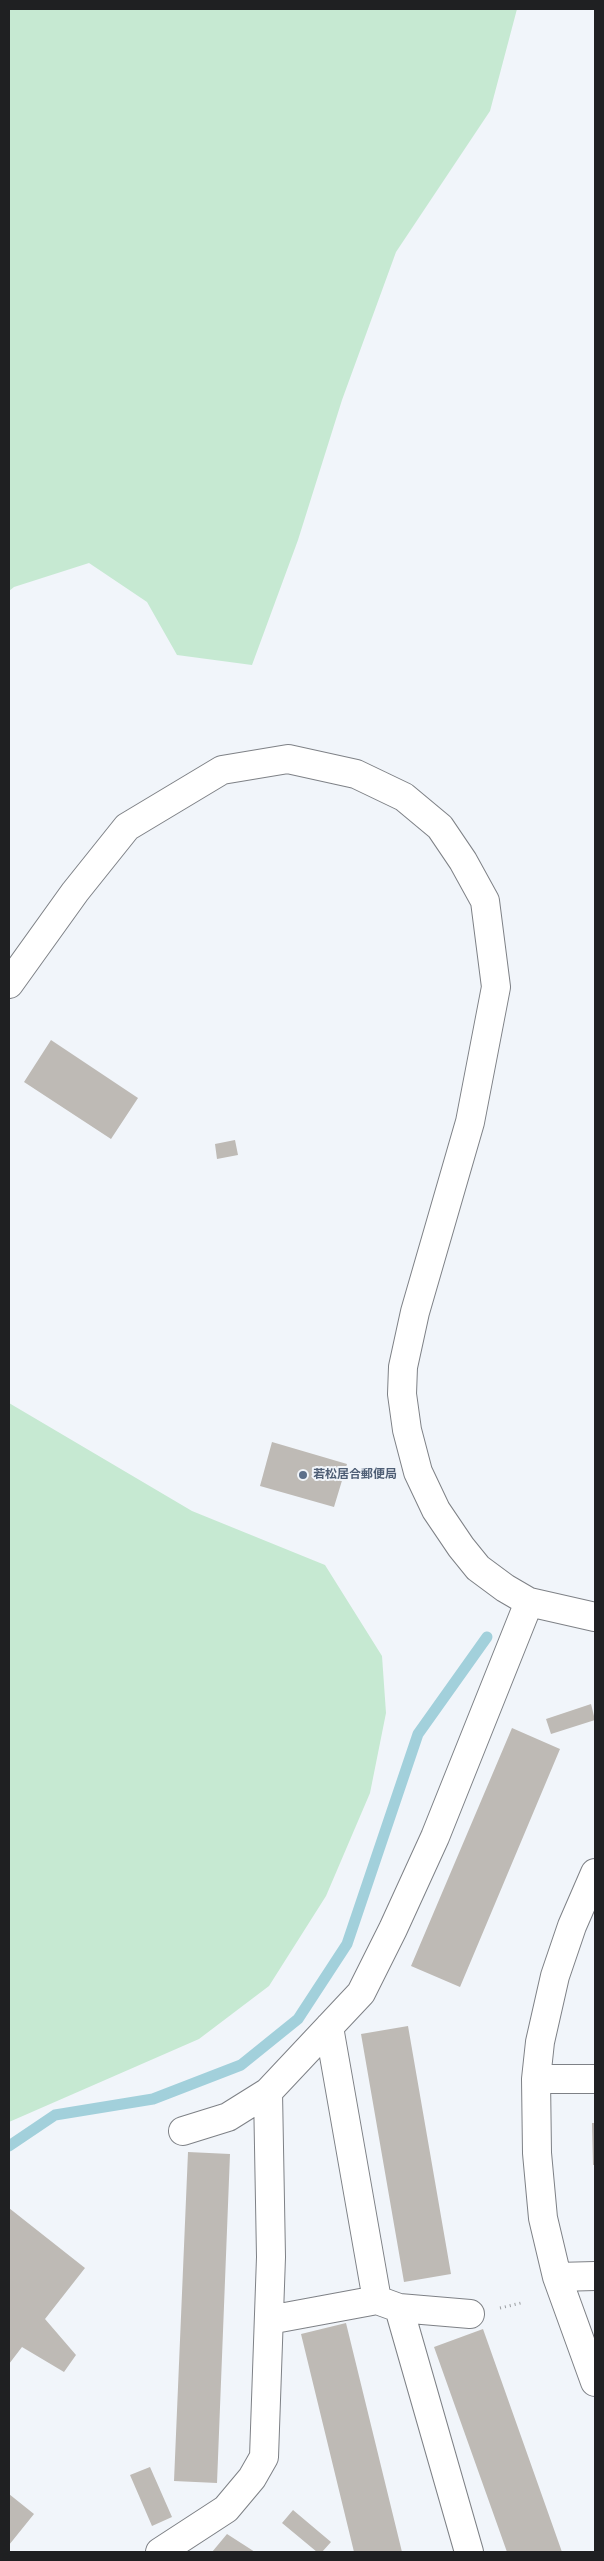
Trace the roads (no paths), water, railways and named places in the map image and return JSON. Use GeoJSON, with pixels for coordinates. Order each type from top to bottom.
{"type":"FeatureCollection","features":[{"type":"Feature","properties":{"kind":"street"},"geometry":{"type":"LineString","coordinates":[[9,984],[75,892],[127,827],[222,770],[288,759],[356,774],[404,797],[440,827],[463,861],[485,901],[496,987],[470,1122],[415,1312],[404,1367],[402,1394],[407,1430],[418,1472],[436,1510],[478,1568],[505,1588],[529,1602],[595,1617]]}},
{"type":"Feature","properties":{"kind":"street"},"geometry":{"type":"LineString","coordinates":[[183,2131],[228,2117],[268,2092],[361,1993],[394,1929],[435,1837],[529,1602]]}},
{"type":"Feature","properties":{"kind":"street"},"geometry":{"type":"LineString","coordinates":[[594,1876],[572,1926],[555,1976],[540,2042],[536,2079],[537,2153],[543,2218],[557,2277],[595,2382]]}},
{"type":"Feature","properties":{"kind":"street"},"geometry":{"type":"LineString","coordinates":[[330,2027],[388,2304],[469,2552]]}},
{"type":"Feature","properties":{"kind":"street"},"geometry":{"type":"LineString","coordinates":[[536,2079],[595,2079]]}},
{"type":"Feature","properties":{"kind":"street"},"geometry":{"type":"LineString","coordinates":[[160,2552],[226,2509],[252,2478],[264,2457],[270,2257],[268,2092]]}},
{"type":"Feature","properties":{"kind":"street"},"geometry":{"type":"LineString","coordinates":[[557,2277],[595,2276]]}},
{"type":"Feature","properties":{"kind":"street"},"geometry":{"type":"LineString","coordinates":[[269,2320],[388,2304],[470,2314]]}},
{"type":"Feature","properties":{"kind":"waterway"},"geometry":{"type":"LineString","coordinates":[[9,2146],[55,2115],[153,2099],[241,2065],[298,2019],[347,1944],[418,1734],[487,1637]]}},
{"type":"Feature","properties":{"kind":"place","name":"若松居合郵便局"},"geometry":{"type":"Point","coordinates":[303,1475]}}]}
